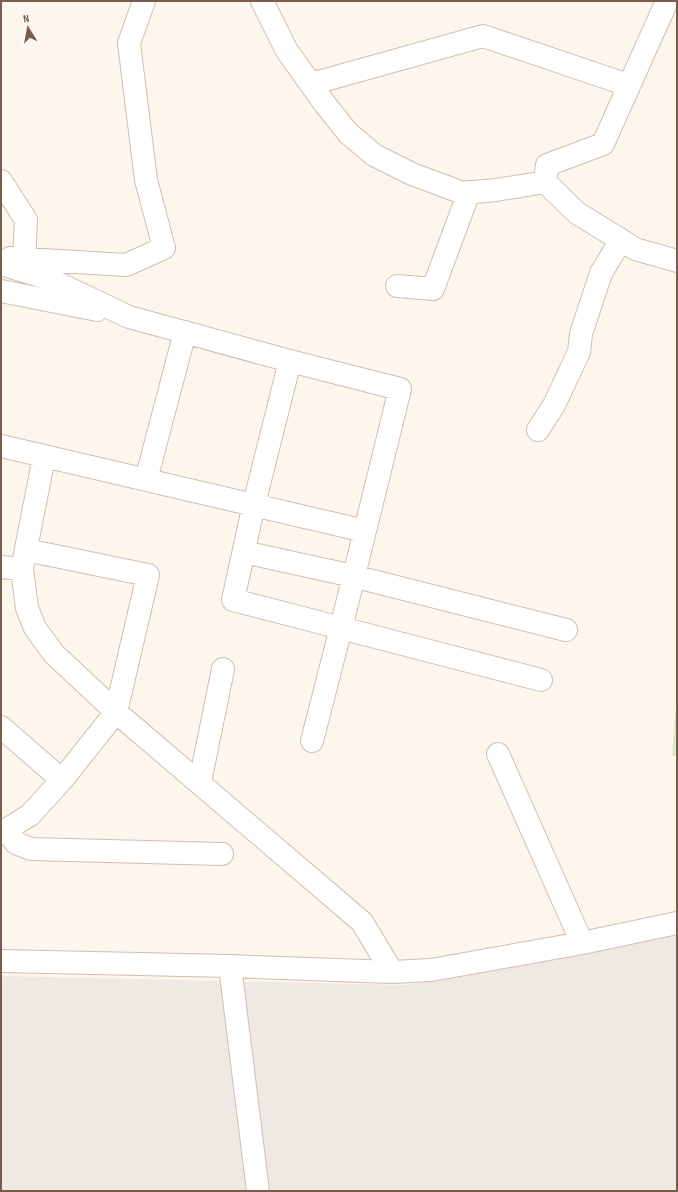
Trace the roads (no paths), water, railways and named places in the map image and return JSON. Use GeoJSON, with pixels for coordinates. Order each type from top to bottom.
{"type":"FeatureCollection","features":[{"type":"Feature","properties":{"kind":"street"},"geometry":{"type":"LineString","coordinates":[[1,258],[126,265],[164,248],[146,180],[130,43],[144,1]]}},
{"type":"Feature","properties":{"kind":"street"},"geometry":{"type":"LineString","coordinates":[[262,1],[287,51],[348,133],[374,155],[412,174],[463,193],[545,182]]}},
{"type":"Feature","properties":{"kind":"street"},"geometry":{"type":"LineString","coordinates":[[545,182],[547,165],[603,144],[628,85],[667,1]]}},
{"type":"Feature","properties":{"kind":"street"},"geometry":{"type":"LineString","coordinates":[[311,84],[483,36],[628,85]]}},
{"type":"Feature","properties":{"kind":"street"},"geometry":{"type":"LineString","coordinates":[[1,181],[26,220],[24,259]]}},
{"type":"Feature","properties":{"kind":"street"},"geometry":{"type":"LineString","coordinates":[[545,182],[577,213],[635,249],[677,261]]}},
{"type":"Feature","properties":{"kind":"street"},"geometry":{"type":"LineString","coordinates":[[397,286],[433,289],[469,192]]}},
{"type":"Feature","properties":{"kind":"street"},"geometry":{"type":"LineString","coordinates":[[538,430],[554,405],[579,352],[581,334],[601,273],[621,240]]}},
{"type":"Feature","properties":{"kind":"street"},"geometry":{"type":"LineString","coordinates":[[1,264],[47,278],[129,317]]}},
{"type":"Feature","properties":{"kind":"street"},"geometry":{"type":"LineString","coordinates":[[1,291],[129,317],[400,389],[366,531],[353,576],[312,741]]}},
{"type":"Feature","properties":{"kind":"street"},"geometry":{"type":"LineString","coordinates":[[146,480],[185,332]]}},
{"type":"Feature","properties":{"kind":"street"},"geometry":{"type":"LineString","coordinates":[[290,361],[254,504],[233,600],[541,680]]}},
{"type":"Feature","properties":{"kind":"street"},"geometry":{"type":"LineString","coordinates":[[1,446],[366,531]]}},
{"type":"Feature","properties":{"kind":"street"},"geometry":{"type":"LineString","coordinates":[[44,457],[16,562],[35,628],[54,654],[116,712],[200,782],[362,922],[392,972]]}},
{"type":"Feature","properties":{"kind":"street"},"geometry":{"type":"LineString","coordinates":[[244,552],[353,576],[566,630]]}},
{"type":"Feature","properties":{"kind":"street"},"geometry":{"type":"LineString","coordinates":[[16,562],[148,575],[116,712],[62,780],[30,815],[4,832],[16,844],[31,849],[222,854]]}},
{"type":"Feature","properties":{"kind":"street"},"geometry":{"type":"LineString","coordinates":[[200,782],[223,669]]}},
{"type":"Feature","properties":{"kind":"street"},"geometry":{"type":"LineString","coordinates":[[1,727],[62,780]]}},
{"type":"Feature","properties":{"kind":"street"},"geometry":{"type":"LineString","coordinates":[[498,754],[582,943]]}},
{"type":"Feature","properties":{"kind":"street"},"geometry":{"type":"LineString","coordinates":[[1,961],[230,966],[392,972],[431,970],[582,943],[677,923]]}},
{"type":"Feature","properties":{"kind":"street"},"geometry":{"type":"LineString","coordinates":[[230,966],[258,1191]]}}]}
